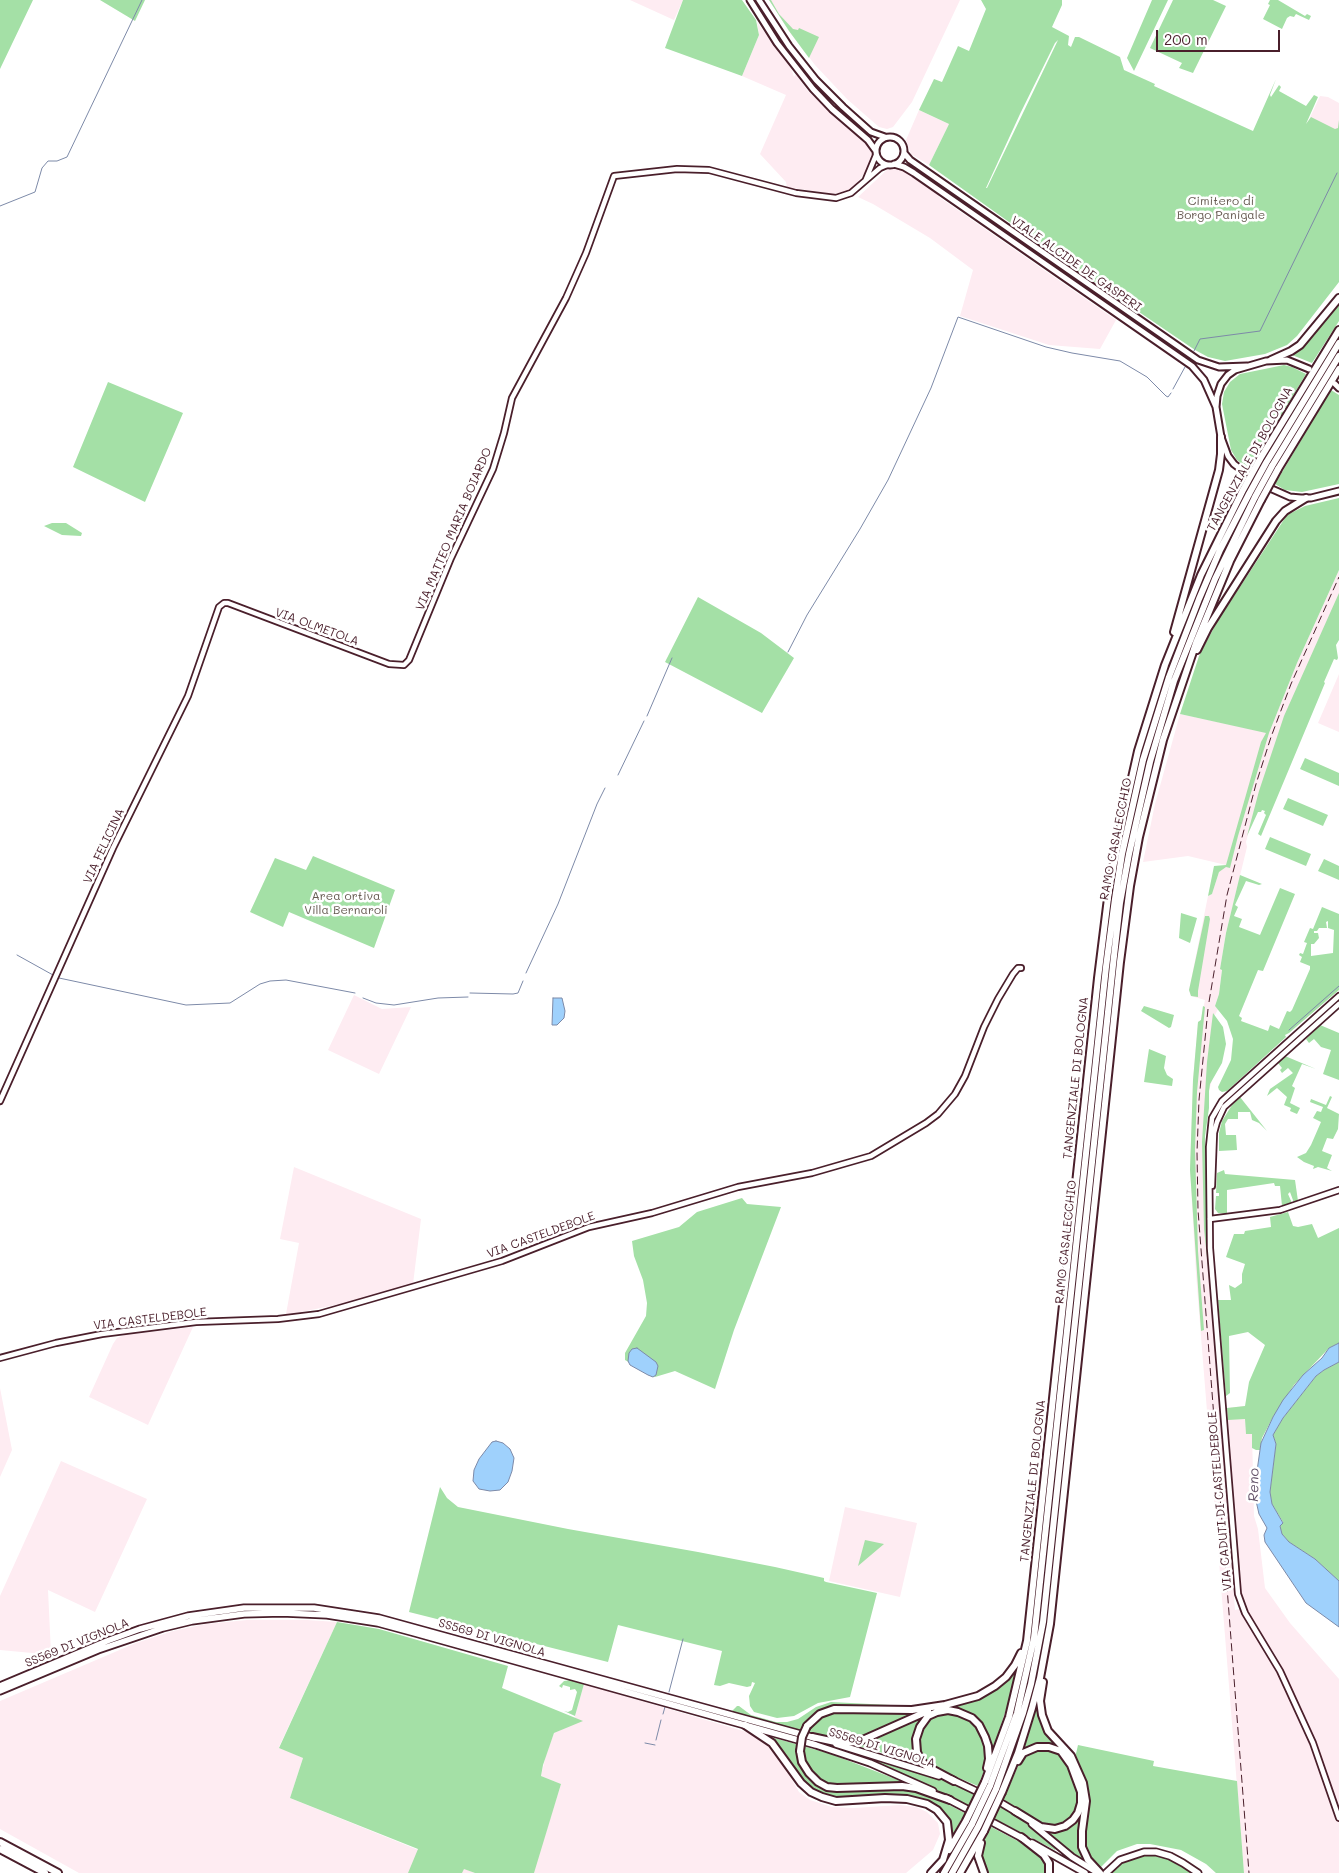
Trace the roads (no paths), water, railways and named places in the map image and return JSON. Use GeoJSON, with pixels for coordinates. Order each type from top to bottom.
{"type":"FeatureCollection","features":[{"type":"Feature","properties":{"kind":"highway"},"geometry":{"type":"LineString","coordinates":[[1271,360],[1300,345],[1339,298]]}},
{"type":"Feature","properties":{"kind":"highway","name":"TANGENZIALE DI BOLOGNA"},"geometry":{"type":"LineString","coordinates":[[931,1873],[977,1826],[992,1821],[991,1786],[1003,1735],[1018,1685],[1027,1641],[1098,978],[1109,890],[1136,761],[1165,664],[1202,575],[1252,495],[1339,330]]}},
{"type":"Feature","properties":{"kind":"highway","name":"RAMO CASALECCHIO"},"geometry":{"type":"LineString","coordinates":[[952,1873],[977,1826],[1017,1713],[1035,1630],[1114,899],[1143,760],[1169,677],[1220,550],[1339,343]]}},
{"type":"Feature","properties":{"kind":"highway","name":"RAMO CASALECCHIO"},"geometry":{"type":"LineString","coordinates":[[1269,464],[1339,356]]}},
{"type":"Feature","properties":{"kind":"highway","name":"TANGENZIALE DI BOLOGNA"},"geometry":{"type":"LineString","coordinates":[[1269,464],[1339,369]]}},
{"type":"Feature","properties":{"kind":"highway"},"geometry":{"type":"LineString","coordinates":[[1165,664],[1219,470],[1221,437]]}},
{"type":"Feature","properties":{"kind":"highway","name":"TANGENZIALE DI BOLOGNA"},"geometry":{"type":"LineString","coordinates":[[960,1873],[977,1826],[978,1798],[991,1786],[1008,1780],[1032,1708],[1046,1648],[1126,919],[1139,837],[1169,719],[1204,621],[1237,547],[1252,495]]}},
{"type":"Feature","properties":{"kind":"highway"},"geometry":{"type":"LineString","coordinates":[[1169,719],[1198,649],[1213,621],[1280,516],[1290,507],[1306,498]]}},
{"type":"Feature","properties":{"kind":"highway"},"geometry":{"type":"LineString","coordinates":[[812,1738],[840,1743],[858,1742],[945,1705],[982,1694],[1010,1673],[1018,1660],[1022,1651],[1032,1598]]}},
{"type":"Feature","properties":{"kind":"highway","name":"SS569 DI VIGNOLA"},"geometry":{"type":"LineString","coordinates":[[0,1686],[107,1640],[188,1616],[244,1608],[300,1608],[352,1613],[416,1628],[735,1719],[891,1760],[976,1790]]}},
{"type":"Feature","properties":{"kind":"highway","name":"SS569 DI VIGNOLA"},"geometry":{"type":"LineString","coordinates":[[0,1691],[98,1650],[147,1633],[192,1621],[244,1614],[299,1613],[351,1618],[414,1633],[715,1713]]}},
{"type":"Feature","properties":{"kind":"highway"},"geometry":{"type":"LineString","coordinates":[[1046,1648],[1040,1701],[1042,1716],[1048,1731],[1071,1756],[1083,1783],[1086,1801],[1082,1847],[1088,1860],[1099,1873]]}},
{"type":"Feature","properties":{"kind":"highway"},"geometry":{"type":"LineString","coordinates":[[945,1705],[902,1711],[834,1709],[820,1714],[806,1726],[800,1751],[802,1762],[809,1774],[815,1780],[827,1786],[837,1788],[902,1786],[916,1788],[950,1800]]}},
{"type":"Feature","properties":{"kind":"highway"},"geometry":{"type":"LineString","coordinates":[[954,1781],[926,1766],[920,1759],[916,1748],[916,1734],[922,1723],[932,1714],[943,1711],[963,1713],[972,1718],[981,1728],[988,1750],[991,1786]]}},
{"type":"Feature","properties":{"kind":"highway","name":"SS569 DI VIGNOLA"},"geometry":{"type":"LineString","coordinates":[[735,1719],[744,1725],[825,1747],[861,1760],[904,1777],[966,1809]]}},
{"type":"Feature","properties":{"kind":"highway"},"geometry":{"type":"LineString","coordinates":[[744,1725],[772,1743],[801,1783],[811,1792],[822,1797],[836,1801],[884,1798],[907,1799],[927,1804],[937,1810],[946,1822],[949,1831],[948,1844],[943,1860]]}},
{"type":"Feature","properties":{"kind":"highway"},"geometry":{"type":"LineString","coordinates":[[1003,1804],[1041,1826],[1058,1828],[1068,1824],[1078,1814],[1081,1807],[1081,1795],[1068,1759],[1061,1751],[1049,1747],[1037,1747],[1023,1753],[1008,1780]]}},
{"type":"Feature","properties":{"kind":"highway"},"geometry":{"type":"LineString","coordinates":[[1015,1811],[1072,1858],[1099,1873]]}},
{"type":"Feature","properties":{"kind":"highway"},"geometry":{"type":"LineString","coordinates":[[992,1821],[1085,1873]]}},
{"type":"Feature","properties":{"kind":"highway"},"geometry":{"type":"LineString","coordinates":[[977,1826],[978,1853],[984,1873]]}},
{"type":"Feature","properties":{"kind":"highway","name":"RAMO CASALECCHIO"},"geometry":{"type":"LineString","coordinates":[[944,1873],[977,1826]]}},
{"type":"Feature","properties":{"kind":"highway"},"geometry":{"type":"LineString","coordinates":[[1021,1837],[1044,1855],[1048,1863],[1049,1873]]}},
{"type":"Feature","properties":{"kind":"highway"},"geometry":{"type":"LineString","coordinates":[[0,1842],[58,1873]]}},
{"type":"Feature","properties":{"kind":"highway"},"geometry":{"type":"LineString","coordinates":[[0,1850],[45,1873]]}},
{"type":"Feature","properties":{"kind":"highway"},"geometry":{"type":"LineString","coordinates":[[1108,1871],[1125,1857],[1138,1852],[1150,1852],[1177,1859],[1198,1873]]}},
{"type":"Feature","properties":{"kind":"highway"},"geometry":{"type":"LineString","coordinates":[[940,1873],[954,1857]]}},
{"type":"Feature","properties":{"kind":"main road"},"geometry":{"type":"LineString","coordinates":[[750,0],[776,43],[813,89],[832,109],[868,140],[880,160],[887,165],[901,160],[904,146],[900,140],[892,136],[885,137],[872,132],[843,107],[816,80],[789,46],[759,0]]}},
{"type":"Feature","properties":{"kind":"main road"},"geometry":{"type":"LineString","coordinates":[[876,153],[878,143],[885,137]]}},
{"type":"Feature","properties":{"kind":"main road","name":"VIALE ALCIDE DE GASPERI"},"geometry":{"type":"LineString","coordinates":[[904,152],[910,160],[1198,360],[1219,367],[1247,366]]}},
{"type":"Feature","properties":{"kind":"main road","name":"VIALE ALCIDE DE GASPERI"},"geometry":{"type":"LineString","coordinates":[[894,164],[914,173],[1192,366],[1204,380],[1216,407]]}},
{"type":"Feature","properties":{"kind":"main road"},"geometry":{"type":"LineString","coordinates":[[1246,474],[1228,456],[1221,437],[1216,407],[1218,392],[1223,381],[1232,372],[1271,360],[1291,361],[1309,368]]}},
{"type":"Feature","properties":{"kind":"main road"},"geometry":{"type":"LineString","coordinates":[[1272,489],[1290,497],[1306,498],[1339,491]]}},
{"type":"Feature","properties":{"kind":"street"},"geometry":{"type":"LineString","coordinates":[[864,181],[876,153]]}},
{"type":"Feature","properties":{"kind":"street"},"geometry":{"type":"LineString","coordinates":[[864,181],[887,165]]}},
{"type":"Feature","properties":{"kind":"street","name":"VIA MATTEO MARIA BOIARDO"},"geometry":{"type":"LineString","coordinates":[[401,666],[408,663],[414,651],[452,558],[493,470],[512,398],[566,298],[586,253],[614,176],[677,169],[709,170],[796,193],[836,198],[852,193],[864,181]]}},
{"type":"Feature","properties":{"kind":"street","name":"VIA OLMETOLA"},"geometry":{"type":"LineString","coordinates":[[228,603],[389,664],[401,666]]}},
{"type":"Feature","properties":{"kind":"street","name":"VIA FELICINA"},"geometry":{"type":"LineString","coordinates":[[0,1101],[113,848],[188,696],[216,613],[221,605],[228,603]]}},
{"type":"Feature","properties":{"kind":"street","name":"VIA CASTELDEBOLE"},"geometry":{"type":"LineString","coordinates":[[0,1358],[56,1343],[102,1334],[196,1322],[278,1319],[319,1314],[502,1261],[588,1227],[652,1213],[738,1187],[812,1173],[871,1156],[926,1124],[938,1114],[955,1094],[965,1076],[984,1027],[998,999],[1013,974],[1018,968],[1021,968]]}},
{"type":"Feature","properties":{"kind":"street"},"geometry":{"type":"LineString","coordinates":[[1210,1202],[1209,1138],[1212,1118],[1225,1098],[1339,996]]}},
{"type":"Feature","properties":{"kind":"street"},"geometry":{"type":"LineString","coordinates":[[1210,1202],[1214,1133],[1222,1111],[1231,1100],[1339,1004]]}},
{"type":"Feature","properties":{"kind":"street"},"geometry":{"type":"LineString","coordinates":[[1275,1052],[1279,1057]]}},
{"type":"Feature","properties":{"kind":"street"},"geometry":{"type":"LineString","coordinates":[[1210,1219],[1280,1210],[1339,1190]]}},
{"type":"Feature","properties":{"kind":"street","name":"VIA CADUTI DI CASTELDEBOLE"},"geometry":{"type":"LineString","coordinates":[[1210,1202],[1211,1256],[1238,1594],[1242,1607],[1283,1677],[1321,1762],[1339,1818]]}},
{"type":"Feature","properties":{"kind":"water"},"geometry":{"type":"Polygon","coordinates":[[[553,998],[562,998],[565,1011],[564,1018],[557,1025],[552,1025],[553,998]]]}},
{"type":"Feature","properties":{"kind":"water"},"geometry":{"type":"Polygon","coordinates":[[[1339,1343],[1339,1362],[1316,1376],[1283,1418],[1273,1435],[1276,1444],[1270,1492],[1272,1504],[1283,1523],[1280,1526],[1282,1534],[1289,1542],[1315,1559],[1339,1581],[1339,1627],[1306,1603],[1265,1542],[1264,1535],[1267,1528],[1259,1514],[1254,1492],[1261,1443],[1273,1417],[1283,1400],[1303,1375],[1322,1358],[1329,1348],[1339,1343]]]}},
{"type":"Feature","properties":{"kind":"water"},"geometry":{"type":"Polygon","coordinates":[[[637,1348],[656,1362],[658,1366],[656,1375],[653,1377],[630,1365],[628,1361],[629,1353],[632,1349],[637,1348]]]}},
{"type":"Feature","properties":{"kind":"water"},"geometry":{"type":"Polygon","coordinates":[[[492,1442],[503,1443],[510,1449],[514,1458],[512,1471],[508,1482],[500,1490],[479,1489],[473,1481],[474,1470],[479,1459],[492,1442]]]}},
{"type":"Feature","properties":{"kind":"waterway"},"geometry":{"type":"LineString","coordinates":[[0,206],[35,192],[42,168],[48,161],[57,161],[67,157],[142,0]]}},
{"type":"Feature","properties":{"kind":"waterway"},"geometry":{"type":"LineString","coordinates":[[1194,351],[1200,339],[1260,331],[1337,173]]}},
{"type":"Feature","properties":{"kind":"waterway"},"geometry":{"type":"LineString","coordinates":[[788,652],[807,615],[888,480],[931,388],[958,317],[1046,347],[1120,361],[1147,377],[1166,396],[1168,397],[1171,393]]}},
{"type":"Feature","properties":{"kind":"waterway"},"geometry":{"type":"LineString","coordinates":[[1173,389],[1185,367]]}},
{"type":"Feature","properties":{"kind":"waterway"},"geometry":{"type":"LineString","coordinates":[[647,716],[672,658]]}},
{"type":"Feature","properties":{"kind":"waterway"},"geometry":{"type":"LineString","coordinates":[[618,775],[644,721]]}},
{"type":"Feature","properties":{"kind":"waterway"},"geometry":{"type":"LineString","coordinates":[[526,973],[558,904],[605,788]]}},
{"type":"Feature","properties":{"kind":"waterway"},"geometry":{"type":"LineString","coordinates":[[17,955],[53,975]]}},
{"type":"Feature","properties":{"kind":"waterway"},"geometry":{"type":"LineString","coordinates":[[59,978],[186,1005],[230,1003],[260,984],[270,981],[286,980],[355,993]]}},
{"type":"Feature","properties":{"kind":"waterway"},"geometry":{"type":"LineString","coordinates":[[470,993],[518,993],[523,981]]}},
{"type":"Feature","properties":{"kind":"waterway"},"geometry":{"type":"LineString","coordinates":[[1289,1030],[1339,986]]}},
{"type":"Feature","properties":{"kind":"waterway"},"geometry":{"type":"LineString","coordinates":[[363,998],[376,1003],[394,1005],[438,998],[468,997]]}},
{"type":"Feature","properties":{"kind":"waterway"},"geometry":{"type":"LineString","coordinates":[[669,1692],[683,1639]]}},
{"type":"Feature","properties":{"kind":"waterway"},"geometry":{"type":"LineString","coordinates":[[663,1714],[665,1707]]}},
{"type":"Feature","properties":{"kind":"waterway"},"geometry":{"type":"LineString","coordinates":[[656,1740],[661,1720]]}},
{"type":"Feature","properties":{"kind":"waterway"},"geometry":{"type":"LineString","coordinates":[[645,1743],[655,1745]]}},
{"type":"Feature","properties":{"kind":"railway"},"geometry":{"type":"LineString","coordinates":[[1209,1002],[1227,895],[1256,784],[1291,684],[1339,577]]}},
{"type":"Feature","properties":{"kind":"railway"},"geometry":{"type":"LineString","coordinates":[[1208,1009],[1199,1100],[1197,1152],[1198,1210],[1249,1873]]}},
{"type":"Feature","properties":{"kind":"park label","name":"Cimitero di Borgo Panigale"},"geometry":{"type":"Point","coordinates":[1221,208]}},
{"type":"Feature","properties":{"kind":"park label","name":"Area ortiva Villa Bernaroli"},"geometry":{"type":"Point","coordinates":[346,903]}},
{"type":"Feature","properties":{"kind":"water label","name":"Reno"},"geometry":{"type":"Point","coordinates":[1254,1485]}}]}
